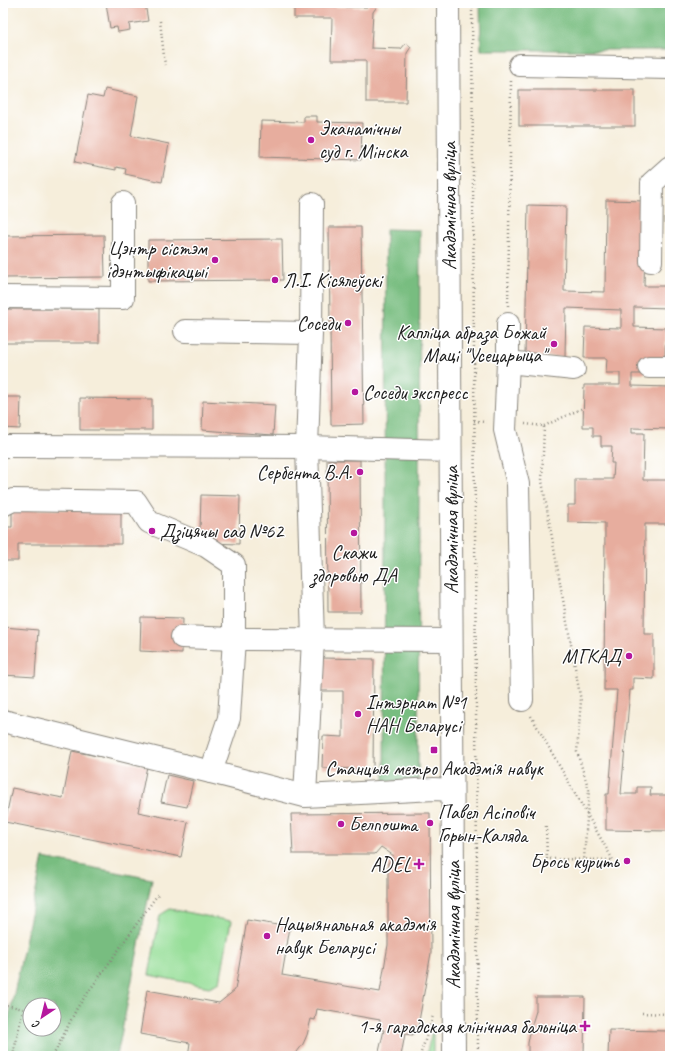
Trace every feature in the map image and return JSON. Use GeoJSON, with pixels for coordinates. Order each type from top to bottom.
{"type":"FeatureCollection","features":[{"type":"Feature","properties":{"kind":"street","name":"Акадэмічная вуліца"},"geometry":{"type":"LineString","coordinates":[[448,3],[454,1056]]}},
{"type":"Feature","properties":{"kind":"street"},"geometry":{"type":"LineString","coordinates":[[520,65],[670,68]]}},
{"type":"Feature","properties":{"kind":"street"},"geometry":{"type":"LineString","coordinates":[[651,261],[652,183],[670,167]]}},
{"type":"Feature","properties":{"kind":"street"},"geometry":{"type":"LineString","coordinates":[[3,297],[123,298],[122,203]]}},
{"type":"Feature","properties":{"kind":"street"},"geometry":{"type":"LineString","coordinates":[[305,796],[313,639],[307,447],[311,333],[312,204]]}},
{"type":"Feature","properties":{"kind":"street"},"geometry":{"type":"LineString","coordinates":[[508,324],[505,430],[518,484],[522,700]]}},
{"type":"Feature","properties":{"kind":"street"},"geometry":{"type":"LineString","coordinates":[[185,331],[311,333]]}},
{"type":"Feature","properties":{"kind":"street"},"geometry":{"type":"LineString","coordinates":[[508,362],[574,369]]}},
{"type":"Feature","properties":{"kind":"street"},"geometry":{"type":"LineString","coordinates":[[649,367],[670,367]]}},
{"type":"Feature","properties":{"kind":"street"},"geometry":{"type":"LineString","coordinates":[[3,446],[307,447],[450,451]]}},
{"type":"Feature","properties":{"kind":"street"},"geometry":{"type":"LineString","coordinates":[[3,505],[13,500],[136,502],[149,522],[206,546],[234,565],[234,639],[229,718],[211,772]]}},
{"type":"Feature","properties":{"kind":"street"},"geometry":{"type":"LineString","coordinates":[[182,637],[234,639],[451,640]]}},
{"type":"Feature","properties":{"kind":"street"},"geometry":{"type":"LineString","coordinates":[[3,721],[305,796],[434,789],[452,790]]}},
{"type":"Feature","properties":{"kind":"path"},"geometry":{"type":"LineString","coordinates":[[472,3],[478,1055],[528,1054]]}},
{"type":"Feature","properties":{"kind":"path"},"geometry":{"type":"LineString","coordinates":[[160,21],[165,65]]}},
{"type":"Feature","properties":{"kind":"path"},"geometry":{"type":"LineString","coordinates":[[508,324],[511,65],[520,65]]}},
{"type":"Feature","properties":{"kind":"path"},"geometry":{"type":"LineString","coordinates":[[474,421],[544,426],[583,408]]}},
{"type":"Feature","properties":{"kind":"path"},"geometry":{"type":"LineString","coordinates":[[544,426],[542,481],[581,701],[577,752],[589,790],[584,859]]}},
{"type":"Feature","properties":{"kind":"path"},"geometry":{"type":"LineString","coordinates":[[522,700],[613,860],[547,859],[546,826]]}},
{"type":"Feature","properties":{"kind":"path"},"geometry":{"type":"LineString","coordinates":[[53,1056],[76,1008],[158,894]]}},
{"type":"Feature","properties":{"kind":"path"},"geometry":{"type":"LineString","coordinates":[[3,1004],[23,1009],[13,1056]]}},
{"type":"Feature","properties":{"kind":"path"},"geometry":{"type":"LineString","coordinates":[[420,1056],[435,1010]]}},
{"type":"Feature","properties":{"kind":"path"},"geometry":{"type":"LineString","coordinates":[[642,1013],[670,1014]]}},
{"type":"Feature","properties":{"kind":"green space"},"geometry":{"type":"Polygon","coordinates":[[[480,3],[670,3],[670,50],[481,50],[480,3]]]}},
{"type":"Feature","properties":{"kind":"green space"},"geometry":{"type":"Polygon","coordinates":[[[386,229],[420,230],[418,781],[384,781],[386,229]]]}},
{"type":"Feature","properties":{"kind":"green space"},"geometry":{"type":"Polygon","coordinates":[[[43,858],[152,879],[117,1056],[3,1056],[3,1045],[43,858]]]}},
{"type":"Feature","properties":{"kind":"green space"},"geometry":{"type":"Polygon","coordinates":[[[170,909],[231,921],[220,982],[209,987],[149,975],[160,915],[170,909]]]}},
{"type":"Feature","properties":{"kind":"green space"},"geometry":{"type":"Polygon","coordinates":[[[433,1027],[433,1056],[426,1056],[433,1027]]]}},
{"type":"Feature","properties":{"kind":"building"},"geometry":{"type":"Polygon","coordinates":[[[106,3],[145,3],[148,21],[129,24],[130,30],[118,32],[117,27],[110,28],[106,3]]]}},
{"type":"Feature","properties":{"kind":"building"},"geometry":{"type":"Polygon","coordinates":[[[294,3],[336,3],[336,7],[367,7],[370,3],[378,5],[373,12],[371,48],[401,49],[406,43],[411,47],[407,53],[406,102],[366,102],[366,60],[331,60],[332,18],[294,18],[294,3]]]}},
{"type":"Feature","properties":{"kind":"building"},"geometry":{"type":"Polygon","coordinates":[[[105,89],[138,96],[131,136],[169,144],[162,182],[125,174],[126,169],[116,167],[116,170],[75,162],[88,95],[103,98],[105,89]]]}},
{"type":"Feature","properties":{"kind":"building"},"geometry":{"type":"Polygon","coordinates":[[[519,90],[635,90],[635,126],[519,126],[519,90]]]}},
{"type":"Feature","properties":{"kind":"building","name":"Эканамічны суд г. Мінска"},"geometry":{"type":"Polygon","coordinates":[[[304,116],[317,116],[317,122],[362,123],[361,160],[260,157],[261,121],[304,122],[304,116]]]}},
{"type":"Feature","properties":{"kind":"building"},"geometry":{"type":"Polygon","coordinates":[[[606,200],[646,201],[644,286],[670,286],[670,308],[634,307],[634,327],[666,328],[665,358],[643,374],[632,374],[632,386],[670,387],[670,429],[632,428],[632,433],[644,433],[643,480],[670,480],[670,524],[645,524],[644,634],[654,634],[654,679],[633,678],[633,690],[630,690],[621,794],[637,794],[637,787],[651,787],[650,795],[670,795],[670,831],[606,830],[606,794],[609,794],[617,690],[604,690],[605,523],[568,522],[568,505],[575,505],[575,479],[613,479],[614,463],[611,463],[612,446],[601,446],[601,436],[593,436],[593,427],[583,427],[584,385],[620,385],[620,373],[606,373],[607,358],[584,358],[585,327],[621,328],[621,310],[566,308],[565,357],[525,356],[528,205],[566,206],[564,291],[605,292],[606,200]]]}},
{"type":"Feature","properties":{"kind":"building"},"geometry":{"type":"Polygon","coordinates":[[[329,227],[361,227],[364,424],[331,425],[329,227]]]}},
{"type":"Feature","properties":{"kind":"building"},"geometry":{"type":"Polygon","coordinates":[[[104,235],[105,277],[3,278],[3,236],[104,235]]]}},
{"type":"Feature","properties":{"kind":"building","name":"Цэнтр сістэм ідэнтыфікацыі"},"geometry":{"type":"Polygon","coordinates":[[[282,239],[283,280],[148,281],[148,240],[282,239]]]}},
{"type":"Feature","properties":{"kind":"building"},"geometry":{"type":"Polygon","coordinates":[[[3,309],[99,309],[99,343],[3,343],[3,309]]]}},
{"type":"Feature","properties":{"kind":"building"},"geometry":{"type":"Polygon","coordinates":[[[3,397],[21,397],[20,429],[3,428],[3,397]]]}},
{"type":"Feature","properties":{"kind":"building"},"geometry":{"type":"Polygon","coordinates":[[[80,398],[152,399],[152,430],[80,430],[80,398]]]}},
{"type":"Feature","properties":{"kind":"building"},"geometry":{"type":"Polygon","coordinates":[[[203,401],[275,405],[273,435],[202,430],[203,401]]]}},
{"type":"Feature","properties":{"kind":"building"},"geometry":{"type":"Polygon","coordinates":[[[327,460],[360,460],[361,612],[328,612],[327,460]]]}},
{"type":"Feature","properties":{"kind":"building"},"geometry":{"type":"Polygon","coordinates":[[[201,495],[240,496],[239,544],[209,543],[209,532],[200,531],[201,495]]]}},
{"type":"Feature","properties":{"kind":"building"},"geometry":{"type":"Polygon","coordinates":[[[12,509],[121,510],[121,544],[18,544],[18,561],[3,561],[3,527],[12,527],[12,509]]]}},
{"type":"Feature","properties":{"kind":"building"},"geometry":{"type":"Polygon","coordinates":[[[141,617],[183,618],[182,653],[140,651],[141,617]]]}},
{"type":"Feature","properties":{"kind":"building"},"geometry":{"type":"Polygon","coordinates":[[[4,627],[38,630],[35,677],[3,675],[4,627]]]}},
{"type":"Feature","properties":{"kind":"building","name":"Інтэрнат №1 НАН Беларусі"},"geometry":{"type":"Polygon","coordinates":[[[322,658],[374,659],[373,769],[322,768],[323,736],[343,737],[343,691],[321,691],[322,658]]]}},
{"type":"Feature","properties":{"kind":"building"},"geometry":{"type":"Polygon","coordinates":[[[72,751],[147,766],[138,812],[188,822],[181,857],[5,822],[12,788],[63,798],[72,751]]]}},
{"type":"Feature","properties":{"kind":"building"},"geometry":{"type":"Polygon","coordinates":[[[167,775],[193,781],[187,807],[161,802],[167,775]]]}},
{"type":"Feature","properties":{"kind":"building","name":"Нацыянальная акадэмія навук Беларусі"},"geometry":{"type":"Polygon","coordinates":[[[430,813],[431,953],[418,1027],[414,1026],[413,1035],[405,1034],[401,1056],[378,1056],[384,1030],[378,1029],[380,1020],[317,1009],[315,1020],[311,1019],[303,1044],[294,1056],[188,1056],[190,1043],[140,1034],[147,990],[219,1003],[235,990],[247,920],[290,927],[282,975],[380,992],[388,945],[388,863],[394,856],[381,847],[375,854],[293,854],[291,814],[430,813]]]}},
{"type":"Feature","properties":{"kind":"building"},"geometry":{"type":"Polygon","coordinates":[[[536,997],[585,997],[584,1056],[528,1056],[528,1043],[536,1011],[536,997]]]}},
{"type":"Feature","properties":{"kind":"building"},"geometry":{"type":"Polygon","coordinates":[[[609,1030],[670,1031],[670,1056],[608,1056],[609,1030]]]}},
{"type":"Feature","properties":{"kind":"place","name":"Эканамічны суд г. Мінска"},"geometry":{"type":"Point","coordinates":[311,140]}},
{"type":"Feature","properties":{"kind":"place","name":"Цэнтр сістэм ідэнтыфікацыі"},"geometry":{"type":"Point","coordinates":[215,260]}},
{"type":"Feature","properties":{"kind":"place","name":"Л.І. Кісялеўскі"},"geometry":{"type":"Point","coordinates":[275,280]}},
{"type":"Feature","properties":{"kind":"place","name":"Соседи"},"geometry":{"type":"Point","coordinates":[348,323]}},
{"type":"Feature","properties":{"kind":"place","name":"Капліца абраза Божай Маці \"Усецарыца\""},"geometry":{"type":"Point","coordinates":[554,344]}},
{"type":"Feature","properties":{"kind":"place","name":"Соседи экспресс"},"geometry":{"type":"Point","coordinates":[355,392]}},
{"type":"Feature","properties":{"kind":"place","name":"Сербента В.А."},"geometry":{"type":"Point","coordinates":[360,472]}},
{"type":"Feature","properties":{"kind":"place","name":"Дзіцячы сад №62"},"geometry":{"type":"Point","coordinates":[152,531]}},
{"type":"Feature","properties":{"kind":"place","name":"Скажи здоровью ДА"},"geometry":{"type":"Point","coordinates":[354,533]}},
{"type":"Feature","properties":{"kind":"place","name":"МГКАД"},"geometry":{"type":"Point","coordinates":[629,656]}},
{"type":"Feature","properties":{"kind":"place","name":"Інтэрнат №1 НАН Беларусі"},"geometry":{"type":"Point","coordinates":[358,714]}},
{"type":"Feature","properties":{"kind":"place","name":"Станцыя метро Акадэмія навук"},"geometry":{"type":"Point","coordinates":[434,750]}},
{"type":"Feature","properties":{"kind":"place","name":"Павел Асіповіч Горын-Каляда"},"geometry":{"type":"Point","coordinates":[430,823]}},
{"type":"Feature","properties":{"kind":"place","name":"Белпошта"},"geometry":{"type":"Point","coordinates":[341,824]}},
{"type":"Feature","properties":{"kind":"place","name":"Брось курить"},"geometry":{"type":"Point","coordinates":[627,861]}},
{"type":"Feature","properties":{"kind":"place","name":"ADEL"},"geometry":{"type":"Point","coordinates":[419,864]}},
{"type":"Feature","properties":{"kind":"place","name":"Нацыянальная акадэмія навук Беларусі"},"geometry":{"type":"Point","coordinates":[267,936]}},
{"type":"Feature","properties":{"kind":"place","name":"1-я гарадская клінічная бальніца"},"geometry":{"type":"Point","coordinates":[585,1026]}}]}
